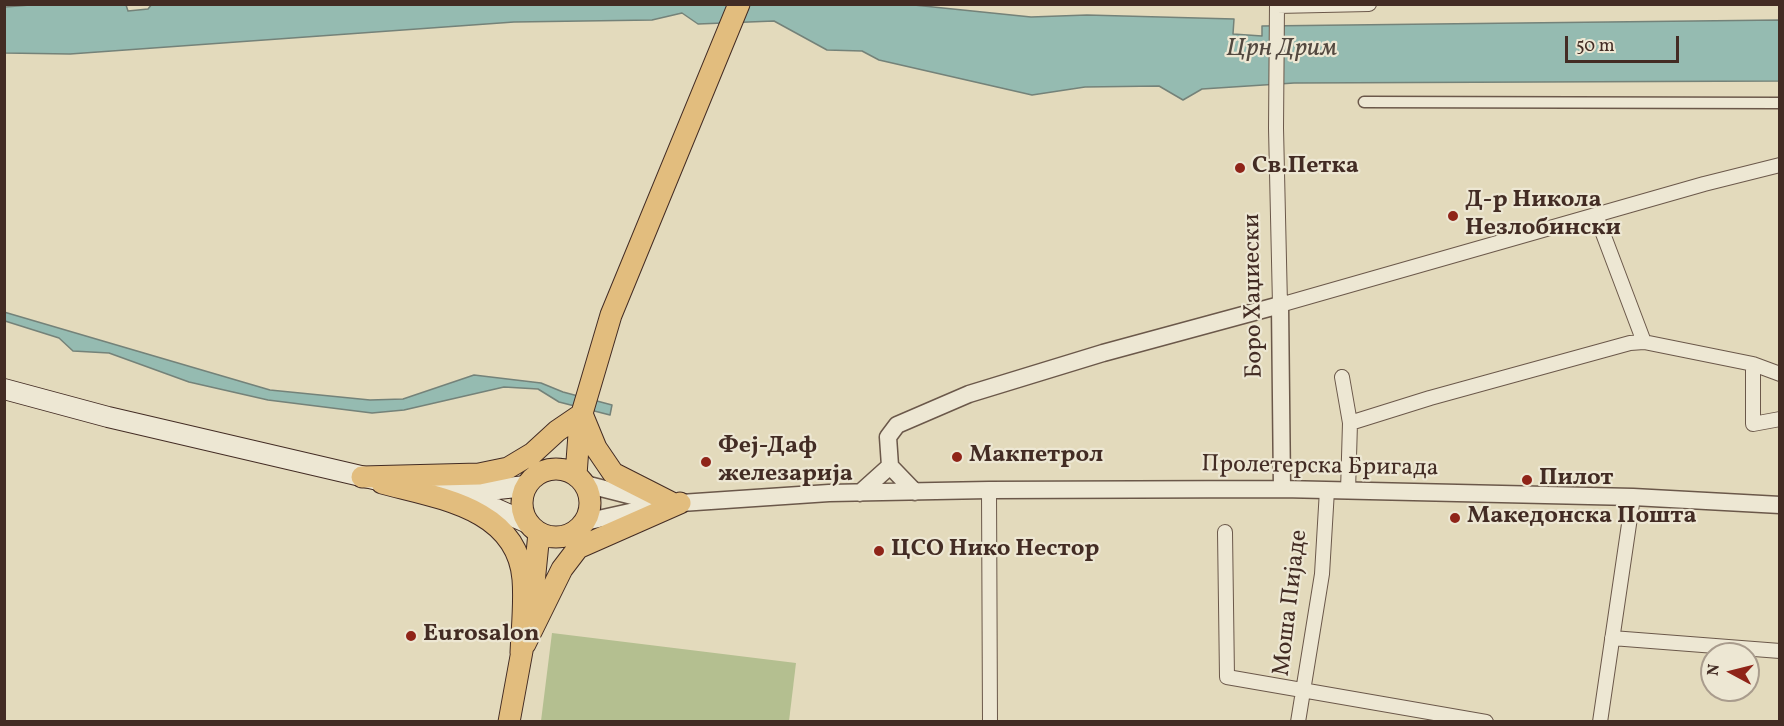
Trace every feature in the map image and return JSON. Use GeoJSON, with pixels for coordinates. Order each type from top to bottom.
{"type":"FeatureCollection","features":[{"type":"Feature","properties":{"kind":"main road"},"geometry":{"type":"LineString","coordinates":[[460,493],[552,537],[565,537],[585,522],[590,503],[581,479],[582,415],[611,315],[739,4]]}},
{"type":"Feature","properties":{"kind":"main road"},"geometry":{"type":"LineString","coordinates":[[4,389],[108,417],[362,477],[468,506],[494,523],[512,541],[523,578],[521,653]]}},
{"type":"Feature","properties":{"kind":"main road"},"geometry":{"type":"LineString","coordinates":[[530,620],[533,528],[522,510],[522,496],[526,486],[543,471],[582,415]]}},
{"type":"Feature","properties":{"kind":"main road"},"geometry":{"type":"LineString","coordinates":[[362,477],[480,474],[508,468],[533,453],[557,431],[582,415]]}},
{"type":"Feature","properties":{"kind":"main road"},"geometry":{"type":"LineString","coordinates":[[582,415],[596,448],[613,473],[673,504]]}},
{"type":"Feature","properties":{"kind":"main road"},"geometry":{"type":"LineString","coordinates":[[543,471],[565,469],[581,479]]}},
{"type":"Feature","properties":{"kind":"main road"},"geometry":{"type":"LineString","coordinates":[[362,477],[460,493],[526,486]]}},
{"type":"Feature","properties":{"kind":"main road"},"geometry":{"type":"LineString","coordinates":[[521,653],[558,576],[578,548],[673,504]]}},
{"type":"Feature","properties":{"kind":"main road"},"geometry":{"type":"LineString","coordinates":[[510,722],[521,653],[530,620],[565,537]]}},
{"type":"Feature","properties":{"kind":"street"},"geometry":{"type":"LineString","coordinates":[[1277,5],[1369,4]]}},
{"type":"Feature","properties":{"kind":"street","name":"Боро Хаџиески"},"geometry":{"type":"LineString","coordinates":[[1277,5],[1276,103],[1282,489]]}},
{"type":"Feature","properties":{"kind":"street"},"geometry":{"type":"LineString","coordinates":[[1364,102],[1779,103]]}},
{"type":"Feature","properties":{"kind":"street"},"geometry":{"type":"LineString","coordinates":[[915,492],[890,466],[888,437],[897,425],[969,394],[1103,353],[1779,165]]}},
{"type":"Feature","properties":{"kind":"street"},"geometry":{"type":"LineString","coordinates":[[1596,215],[1644,342]]}},
{"type":"Feature","properties":{"kind":"street"},"geometry":{"type":"LineString","coordinates":[[1350,423],[1430,398],[1611,348],[1644,342],[1754,364],[1779,374]]}},
{"type":"Feature","properties":{"kind":"street"},"geometry":{"type":"LineString","coordinates":[[1754,364],[1753,424],[1779,419]]}},
{"type":"Feature","properties":{"kind":"street"},"geometry":{"type":"LineString","coordinates":[[1342,377],[1350,423],[1348,491]]}},
{"type":"Feature","properties":{"kind":"street"},"geometry":{"type":"LineString","coordinates":[[860,493],[890,466]]}},
{"type":"Feature","properties":{"kind":"street"},"geometry":{"type":"LineString","coordinates":[[581,479],[673,504]]}},
{"type":"Feature","properties":{"kind":"street","name":"Пролетерска Бригада"},"geometry":{"type":"LineString","coordinates":[[673,504],[860,493],[1282,489],[1633,497],[1779,505]]}},
{"type":"Feature","properties":{"kind":"street"},"geometry":{"type":"LineString","coordinates":[[989,490],[990,722]]}},
{"type":"Feature","properties":{"kind":"street","name":"Моша Пијаде"},"geometry":{"type":"LineString","coordinates":[[1298,722],[1322,574],[1327,490]]}},
{"type":"Feature","properties":{"kind":"street"},"geometry":{"type":"LineString","coordinates":[[1600,722],[1633,497]]}},
{"type":"Feature","properties":{"kind":"street"},"geometry":{"type":"LineString","coordinates":[[585,522],[673,504]]}},
{"type":"Feature","properties":{"kind":"street"},"geometry":{"type":"LineString","coordinates":[[1225,532],[1227,677],[1486,722]]}},
{"type":"Feature","properties":{"kind":"street"},"geometry":{"type":"LineString","coordinates":[[1612,638],[1779,651]]}},
{"type":"Feature","properties":{"kind":"green space"},"geometry":{"type":"Polygon","coordinates":[[[552,633],[796,663],[789,721],[541,721],[552,633]]]}},
{"type":"Feature","properties":{"kind":"water","name":"Црн Дрим"},"geometry":{"type":"Polygon","coordinates":[[[43,4],[126,5],[128,11],[148,9],[152,4],[904,4],[1031,17],[1087,15],[1234,19],[1233,34],[1262,36],[1262,26],[1780,20],[1779,81],[1294,83],[1202,89],[1183,100],[1159,86],[1085,87],[1032,95],[879,60],[862,51],[827,50],[774,21],[698,24],[682,13],[652,20],[514,22],[70,54],[5,53],[5,7],[43,4]]]}},
{"type":"Feature","properties":{"kind":"water"},"geometry":{"type":"Polygon","coordinates":[[[4,312],[270,390],[370,400],[403,399],[474,375],[541,383],[563,392],[612,405],[610,415],[559,402],[538,389],[504,387],[404,410],[372,413],[268,400],[189,382],[109,353],[73,351],[59,338],[5,321],[4,312]]]}},
{"type":"Feature","properties":{"kind":"place","name":"Св.Петка"},"geometry":{"type":"Point","coordinates":[1240,168]}},
{"type":"Feature","properties":{"kind":"place","name":"Д-р Никола Незлобински"},"geometry":{"type":"Point","coordinates":[1453,216]}},
{"type":"Feature","properties":{"kind":"place","name":"Макпетрол"},"geometry":{"type":"Point","coordinates":[957,457]}},
{"type":"Feature","properties":{"kind":"place","name":"Феј-Даф железарија"},"geometry":{"type":"Point","coordinates":[706,462]}},
{"type":"Feature","properties":{"kind":"place","name":"Пилот"},"geometry":{"type":"Point","coordinates":[1527,480]}},
{"type":"Feature","properties":{"kind":"place","name":"Македонска Пошта"},"geometry":{"type":"Point","coordinates":[1455,518]}},
{"type":"Feature","properties":{"kind":"place","name":"ЦСО Нико Нестор"},"geometry":{"type":"Point","coordinates":[879,551]}},
{"type":"Feature","properties":{"kind":"place","name":"Eurosalon"},"geometry":{"type":"Point","coordinates":[411,636]}}]}
